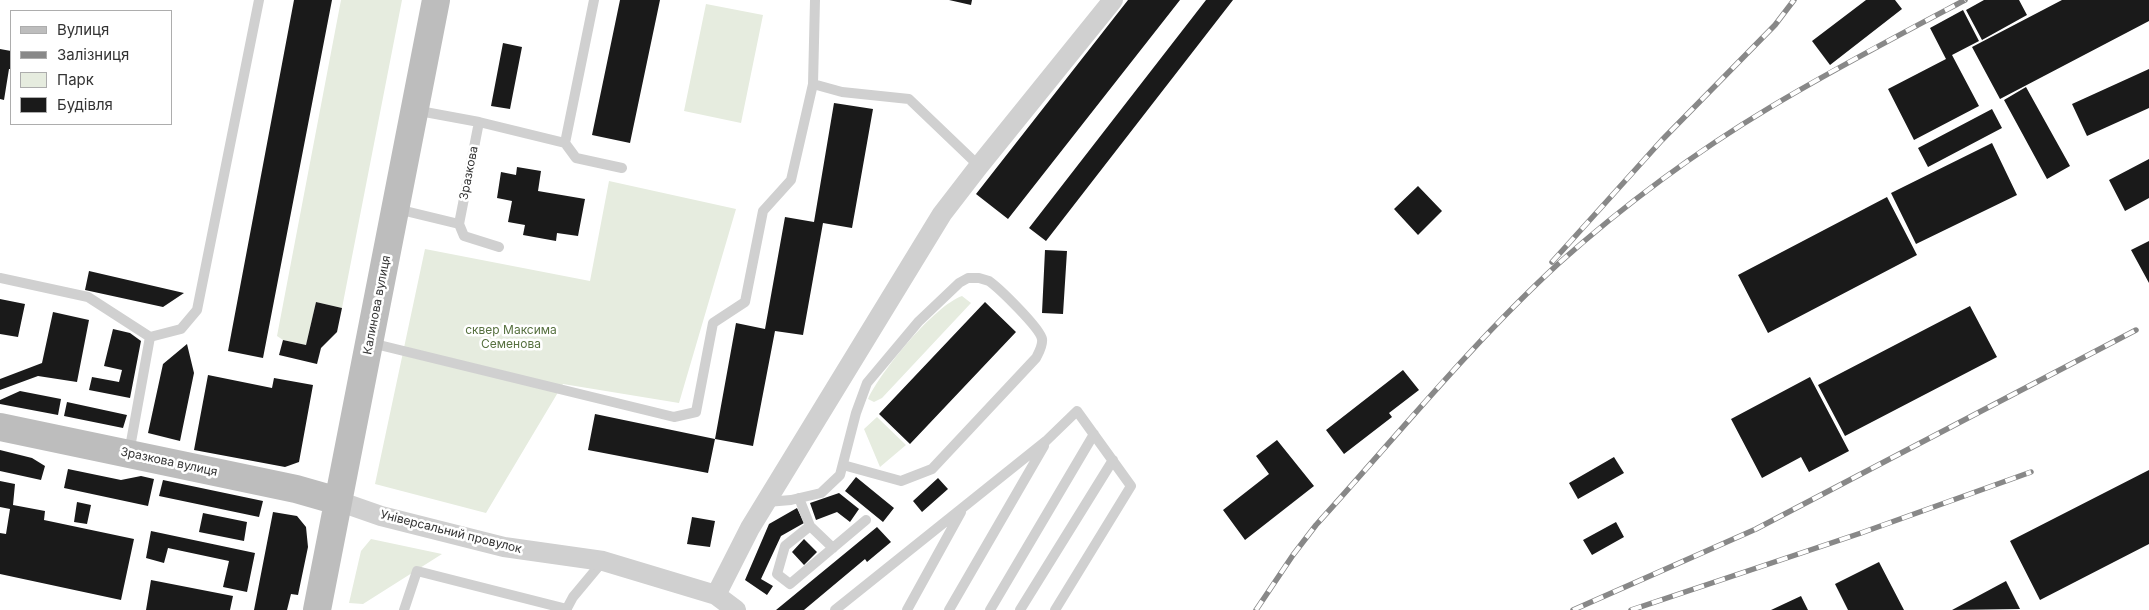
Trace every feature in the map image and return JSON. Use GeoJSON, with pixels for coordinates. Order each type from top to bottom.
{"type":"FeatureCollection","features":[{"type":"Feature","properties":{"kind":"main road","name":"Калинова вулиця"},"geometry":{"type":"LineString","coordinates":[[317,610],[436,0]]}},
{"type":"Feature","properties":{"kind":"main road","name":"Зразкова вулиця"},"geometry":{"type":"LineString","coordinates":[[0,427],[296,489],[338,501]]}},
{"type":"Feature","properties":{"kind":"street"},"geometry":{"type":"LineString","coordinates":[[716,595],[750,528],[942,214],[978,166],[1113,0]]}},
{"type":"Feature","properties":{"kind":"street","name":"Універсальний провулок"},"geometry":{"type":"LineString","coordinates":[[338,501],[381,516],[504,547],[602,561],[716,595],[736,610]]}},
{"type":"Feature","properties":{"kind":"lane"},"geometry":{"type":"LineString","coordinates":[[0,278],[88,297],[150,337],[181,329],[197,310],[259,0]]}},
{"type":"Feature","properties":{"kind":"lane"},"geometry":{"type":"LineString","coordinates":[[565,143],[594,0]]}},
{"type":"Feature","properties":{"kind":"lane"},"geometry":{"type":"LineString","coordinates":[[370,342],[674,417],[696,412],[713,322],[745,302],[763,212],[791,180],[813,84],[815,0]]}},
{"type":"Feature","properties":{"kind":"lane"},"geometry":{"type":"LineString","coordinates":[[813,84],[842,92],[909,99],[978,166]]}},
{"type":"Feature","properties":{"kind":"lane"},"geometry":{"type":"LineString","coordinates":[[414,110],[479,122],[565,143],[576,158],[622,168]]}},
{"type":"Feature","properties":{"kind":"lane","name":"Зразкова"},"geometry":{"type":"LineString","coordinates":[[459,224],[479,122]]}},
{"type":"Feature","properties":{"kind":"lane"},"geometry":{"type":"LineString","coordinates":[[396,209],[459,224],[464,236],[499,248]]}},
{"type":"Feature","properties":{"kind":"lane"},"geometry":{"type":"LineString","coordinates":[[766,502],[821,493],[840,475],[856,414],[867,382],[919,321],[959,283],[968,278],[989,280],[1037,329],[1042,339],[1042,348],[1036,358],[932,469],[901,481],[843,465]]}},
{"type":"Feature","properties":{"kind":"lane"},"geometry":{"type":"LineString","coordinates":[[129,454],[150,337]]}},
{"type":"Feature","properties":{"kind":"lane"},"geometry":{"type":"LineString","coordinates":[[835,610],[1046,442],[1077,411],[1131,486],[1056,610]]}},
{"type":"Feature","properties":{"kind":"lane"},"geometry":{"type":"LineString","coordinates":[[990,610],[1094,434]]}},
{"type":"Feature","properties":{"kind":"lane"},"geometry":{"type":"LineString","coordinates":[[949,610],[1046,442]]}},
{"type":"Feature","properties":{"kind":"lane"},"geometry":{"type":"LineString","coordinates":[[1020,610],[1113,460]]}},
{"type":"Feature","properties":{"kind":"lane"},"geometry":{"type":"LineString","coordinates":[[799,498],[810,526],[833,548]]}},
{"type":"Feature","properties":{"kind":"lane"},"geometry":{"type":"LineString","coordinates":[[907,610],[963,508]]}},
{"type":"Feature","properties":{"kind":"lane"},"geometry":{"type":"LineString","coordinates":[[810,526],[785,546],[777,574],[790,584],[866,520]]}},
{"type":"Feature","properties":{"kind":"lane"},"geometry":{"type":"LineString","coordinates":[[404,610],[417,571],[566,609],[573,597],[602,561]]}},
{"type":"Feature","properties":{"kind":"green space"},"geometry":{"type":"Polygon","coordinates":[[[341,0],[402,0],[342,308],[316,302],[306,345],[283,340],[277,336],[341,0]]]}},
{"type":"Feature","properties":{"kind":"green space"},"geometry":{"type":"Polygon","coordinates":[[[706,4],[763,15],[741,123],[684,111],[706,4]]]}},
{"type":"Feature","properties":{"kind":"green space","name":"сквер Максима Семенова"},"geometry":{"type":"Polygon","coordinates":[[[609,181],[736,209],[679,403],[563,384],[486,513],[375,484],[425,249],[590,281],[609,181]]]}},
{"type":"Feature","properties":{"kind":"green space"},"geometry":{"type":"Polygon","coordinates":[[[962,296],[971,303],[882,398],[874,402],[868,399],[884,372],[909,341],[937,312],[962,296]]]}},
{"type":"Feature","properties":{"kind":"green space"},"geometry":{"type":"Polygon","coordinates":[[[877,417],[906,445],[880,467],[864,429],[877,417]]]}},
{"type":"Feature","properties":{"kind":"green space"},"geometry":{"type":"Polygon","coordinates":[[[371,539],[442,554],[363,604],[349,603],[361,551],[371,539]]]}},
{"type":"Feature","properties":{"kind":"building"},"geometry":{"type":"Polygon","coordinates":[[[294,0],[332,0],[263,358],[228,351],[294,0]]]}},
{"type":"Feature","properties":{"kind":"building"},"geometry":{"type":"Polygon","coordinates":[[[620,0],[660,0],[630,143],[592,135],[620,0]]]}},
{"type":"Feature","properties":{"kind":"building"},"geometry":{"type":"Polygon","coordinates":[[[949,0],[972,0],[971,5],[949,0]]]}},
{"type":"Feature","properties":{"kind":"building"},"geometry":{"type":"Polygon","coordinates":[[[1128,0],[1180,0],[1008,219],[976,194],[1128,0]]]}},
{"type":"Feature","properties":{"kind":"building"},"geometry":{"type":"Polygon","coordinates":[[[1206,0],[1233,0],[1046,241],[1029,228],[1206,0]]]}},
{"type":"Feature","properties":{"kind":"building"},"geometry":{"type":"Polygon","coordinates":[[[1866,0],[1895,0],[1902,9],[1830,65],[1812,41],[1866,0]]]}},
{"type":"Feature","properties":{"kind":"building"},"geometry":{"type":"Polygon","coordinates":[[[1984,0],[2019,0],[2027,15],[1982,40],[1966,10],[1984,0]]]}},
{"type":"Feature","properties":{"kind":"building"},"geometry":{"type":"Polygon","coordinates":[[[2062,0],[2149,0],[2149,21],[2000,99],[1972,47],[2062,0]]]}},
{"type":"Feature","properties":{"kind":"building"},"geometry":{"type":"Polygon","coordinates":[[[1963,10],[1979,41],[1952,55],[1979,106],[1914,140],[1888,89],[1946,59],[1930,28],[1963,10]]]}},
{"type":"Feature","properties":{"kind":"building"},"geometry":{"type":"Polygon","coordinates":[[[503,43],[522,47],[510,109],[491,106],[503,43]]]}},
{"type":"Feature","properties":{"kind":"building"},"geometry":{"type":"Polygon","coordinates":[[[0,49],[10,51],[10,69],[4,100],[0,99],[0,49]]]}},
{"type":"Feature","properties":{"kind":"building"},"geometry":{"type":"Polygon","coordinates":[[[2149,69],[2149,108],[2087,136],[2072,104],[2149,69]]]}},
{"type":"Feature","properties":{"kind":"building"},"geometry":{"type":"Polygon","coordinates":[[[2026,87],[2070,166],[2047,179],[2004,100],[2026,87]]]}},
{"type":"Feature","properties":{"kind":"building"},"geometry":{"type":"Polygon","coordinates":[[[834,103],[873,109],[852,228],[823,223],[803,335],[775,331],[753,446],[715,439],[736,323],[765,329],[785,217],[814,222],[834,103]]]}},
{"type":"Feature","properties":{"kind":"building"},"geometry":{"type":"Polygon","coordinates":[[[1992,109],[2002,128],[1928,167],[1918,148],[1992,109]]]}},
{"type":"Feature","properties":{"kind":"building"},"geometry":{"type":"Polygon","coordinates":[[[1992,143],[2017,195],[1916,244],[1891,193],[1992,143]]]}},
{"type":"Feature","properties":{"kind":"building"},"geometry":{"type":"Polygon","coordinates":[[[2149,159],[2149,198],[2125,211],[2109,180],[2149,159]]]}},
{"type":"Feature","properties":{"kind":"building"},"geometry":{"type":"Polygon","coordinates":[[[517,167],[541,171],[538,191],[585,199],[578,236],[557,233],[556,241],[523,235],[525,225],[508,222],[512,201],[497,198],[501,172],[516,175],[517,167]]]}},
{"type":"Feature","properties":{"kind":"building"},"geometry":{"type":"Polygon","coordinates":[[[1418,186],[1442,211],[1418,235],[1394,209],[1418,186]]]}},
{"type":"Feature","properties":{"kind":"building"},"geometry":{"type":"Polygon","coordinates":[[[1887,197],[1917,255],[1768,333],[1738,275],[1887,197]]]}},
{"type":"Feature","properties":{"kind":"building"},"geometry":{"type":"Polygon","coordinates":[[[2149,241],[2149,283],[2131,250],[2149,241]]]}},
{"type":"Feature","properties":{"kind":"building"},"geometry":{"type":"Polygon","coordinates":[[[1045,250],[1067,251],[1063,314],[1042,313],[1045,250]]]}},
{"type":"Feature","properties":{"kind":"building"},"geometry":{"type":"Polygon","coordinates":[[[89,271],[184,293],[163,307],[85,290],[89,271]]]}},
{"type":"Feature","properties":{"kind":"building"},"geometry":{"type":"Polygon","coordinates":[[[0,299],[25,304],[18,337],[0,334],[0,299]]]}},
{"type":"Feature","properties":{"kind":"building"},"geometry":{"type":"Polygon","coordinates":[[[316,302],[342,308],[337,332],[321,348],[317,364],[279,355],[283,340],[306,345],[316,302]]]}},
{"type":"Feature","properties":{"kind":"building"},"geometry":{"type":"Polygon","coordinates":[[[985,302],[1016,332],[910,444],[879,414],[985,302]]]}},
{"type":"Feature","properties":{"kind":"building"},"geometry":{"type":"Polygon","coordinates":[[[1970,306],[1997,357],[1845,436],[1818,385],[1970,306]]]}},
{"type":"Feature","properties":{"kind":"building"},"geometry":{"type":"Polygon","coordinates":[[[53,312],[89,320],[77,382],[38,376],[0,390],[0,379],[42,363],[53,312]]]}},
{"type":"Feature","properties":{"kind":"building"},"geometry":{"type":"Polygon","coordinates":[[[113,329],[130,333],[141,341],[130,398],[89,390],[92,377],[119,382],[122,370],[104,366],[113,329]]]}},
{"type":"Feature","properties":{"kind":"building"},"geometry":{"type":"Polygon","coordinates":[[[187,344],[194,373],[180,441],[148,433],[163,364],[187,344]]]}},
{"type":"Feature","properties":{"kind":"building"},"geometry":{"type":"Polygon","coordinates":[[[1403,370],[1419,390],[1389,413],[1392,417],[1344,454],[1326,430],[1403,370]]]}},
{"type":"Feature","properties":{"kind":"building"},"geometry":{"type":"Polygon","coordinates":[[[208,375],[272,388],[274,378],[313,385],[299,462],[285,467],[194,450],[208,375]]]}},
{"type":"Feature","properties":{"kind":"building"},"geometry":{"type":"Polygon","coordinates":[[[1810,377],[1849,451],[1809,472],[1801,457],[1762,478],[1731,419],[1810,377]]]}},
{"type":"Feature","properties":{"kind":"building"},"geometry":{"type":"Polygon","coordinates":[[[20,391],[61,399],[58,415],[0,404],[0,400],[20,391]]]}},
{"type":"Feature","properties":{"kind":"building"},"geometry":{"type":"Polygon","coordinates":[[[67,402],[127,415],[123,428],[64,416],[67,402]]]}},
{"type":"Feature","properties":{"kind":"building"},"geometry":{"type":"Polygon","coordinates":[[[595,414],[715,439],[708,473],[588,450],[595,414]]]}},
{"type":"Feature","properties":{"kind":"building"},"geometry":{"type":"Polygon","coordinates":[[[1277,440],[1314,486],[1245,540],[1223,510],[1269,474],[1256,456],[1277,440]]]}},
{"type":"Feature","properties":{"kind":"building"},"geometry":{"type":"Polygon","coordinates":[[[0,450],[32,458],[45,466],[41,480],[0,471],[0,450]]]}},
{"type":"Feature","properties":{"kind":"building"},"geometry":{"type":"Polygon","coordinates":[[[1614,457],[1624,473],[1578,499],[1569,483],[1614,457]]]}},
{"type":"Feature","properties":{"kind":"building"},"geometry":{"type":"Polygon","coordinates":[[[68,469],[121,480],[141,476],[154,479],[148,506],[64,488],[68,469]]]}},
{"type":"Feature","properties":{"kind":"building"},"geometry":{"type":"Polygon","coordinates":[[[2149,470],[2149,544],[2040,600],[2010,541],[2149,470]]]}},
{"type":"Feature","properties":{"kind":"building"},"geometry":{"type":"Polygon","coordinates":[[[856,477],[894,508],[883,522],[845,491],[856,477]]]}},
{"type":"Feature","properties":{"kind":"building"},"geometry":{"type":"Polygon","coordinates":[[[938,478],[948,489],[922,512],[913,501],[938,478]]]}},
{"type":"Feature","properties":{"kind":"building"},"geometry":{"type":"Polygon","coordinates":[[[163,480],[263,501],[259,517],[159,496],[163,480]]]}},
{"type":"Feature","properties":{"kind":"building"},"geometry":{"type":"Polygon","coordinates":[[[0,481],[15,484],[13,505],[45,511],[44,520],[134,539],[121,600],[0,574],[0,533],[6,534],[10,509],[0,507],[0,481]]]}},
{"type":"Feature","properties":{"kind":"building"},"geometry":{"type":"Polygon","coordinates":[[[839,493],[859,509],[850,522],[837,512],[816,520],[810,503],[839,493]]]}},
{"type":"Feature","properties":{"kind":"building"},"geometry":{"type":"Polygon","coordinates":[[[77,502],[91,505],[87,524],[74,522],[77,502]]]}},
{"type":"Feature","properties":{"kind":"building"},"geometry":{"type":"Polygon","coordinates":[[[797,508],[804,523],[781,536],[761,579],[773,586],[767,595],[745,580],[769,524],[797,508]]]}},
{"type":"Feature","properties":{"kind":"building"},"geometry":{"type":"Polygon","coordinates":[[[273,512],[297,516],[306,527],[308,547],[298,595],[291,594],[287,610],[254,610],[273,512]]]}},
{"type":"Feature","properties":{"kind":"building"},"geometry":{"type":"Polygon","coordinates":[[[203,513],[247,522],[244,541],[199,532],[203,513]]]}},
{"type":"Feature","properties":{"kind":"building"},"geometry":{"type":"Polygon","coordinates":[[[692,517],[715,521],[710,547],[687,544],[692,517]]]}},
{"type":"Feature","properties":{"kind":"building"},"geometry":{"type":"Polygon","coordinates":[[[1616,522],[1624,537],[1592,555],[1583,540],[1616,522]]]}},
{"type":"Feature","properties":{"kind":"building"},"geometry":{"type":"Polygon","coordinates":[[[877,527],[891,542],[867,562],[865,559],[804,610],[776,610],[877,527]]]}},
{"type":"Feature","properties":{"kind":"building"},"geometry":{"type":"Polygon","coordinates":[[[151,531],[255,553],[247,592],[223,587],[229,561],[168,548],[164,563],[146,558],[151,531]]]}},
{"type":"Feature","properties":{"kind":"building"},"geometry":{"type":"Polygon","coordinates":[[[804,539],[817,552],[804,565],[792,552],[804,539]]]}},
{"type":"Feature","properties":{"kind":"building"},"geometry":{"type":"Polygon","coordinates":[[[1879,562],[1904,610],[1848,610],[1835,584],[1879,562]]]}},
{"type":"Feature","properties":{"kind":"building"},"geometry":{"type":"Polygon","coordinates":[[[151,580],[233,596],[230,610],[146,610],[151,580]]]}},
{"type":"Feature","properties":{"kind":"building"},"geometry":{"type":"Polygon","coordinates":[[[2006,581],[2020,609],[1952,610],[2006,581]]]}},
{"type":"Feature","properties":{"kind":"building"},"geometry":{"type":"Polygon","coordinates":[[[1801,596],[1808,610],[1771,610],[1801,596]]]}},
{"type":"Feature","properties":{"kind":"railway"},"geometry":{"type":"LineString","coordinates":[[1552,262],[1662,140],[1775,25],[1794,0]]}},
{"type":"Feature","properties":{"kind":"railway"},"geometry":{"type":"LineString","coordinates":[[1256,610],[1316,525],[1434,392],[1495,326],[1583,242],[1660,181],[1741,125],[1841,66],[1965,0]]}},
{"type":"Feature","properties":{"kind":"railway"},"geometry":{"type":"LineString","coordinates":[[1573,610],[1756,529],[2136,330]]}},
{"type":"Feature","properties":{"kind":"railway"},"geometry":{"type":"LineString","coordinates":[[1631,610],[1861,533],[2031,472]]}}]}
